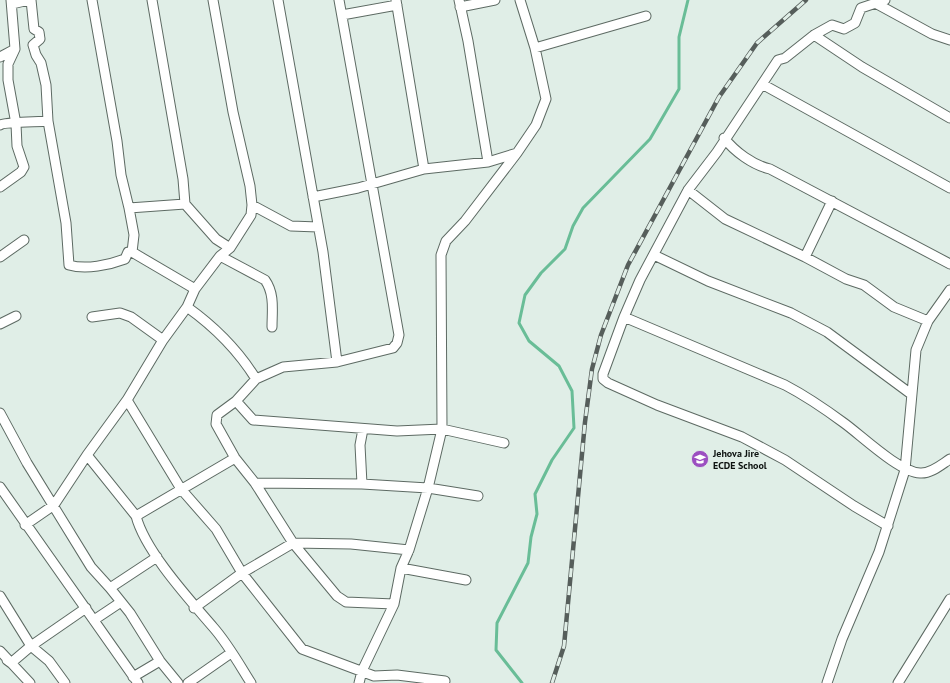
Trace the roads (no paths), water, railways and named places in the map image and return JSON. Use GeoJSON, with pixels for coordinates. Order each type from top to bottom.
{"type":"FeatureCollection","features":[{"type":"Feature","properties":{"kind":"street"},"geometry":{"type":"LineString","coordinates":[[0,187],[21,172],[24,167],[17,146],[16,124],[8,80],[8,64],[15,49],[11,2],[30,0],[34,30],[40,32],[40,39],[33,45],[36,55],[41,63],[46,85],[48,121],[66,223],[69,265],[76,268],[104,265],[125,259],[128,252],[132,252]]}},
{"type":"Feature","properties":{"kind":"street"},"geometry":{"type":"LineString","coordinates":[[92,0],[116,141],[120,175],[129,208],[134,235],[132,252]]}},
{"type":"Feature","properties":{"kind":"street"},"geometry":{"type":"LineString","coordinates":[[152,0],[183,179],[185,204],[216,239],[230,248]]}},
{"type":"Feature","properties":{"kind":"street"},"geometry":{"type":"LineString","coordinates":[[25,525],[54,505],[87,455],[127,400],[163,340],[186,307],[195,289],[220,256],[230,248],[251,215],[252,205],[213,0]]}},
{"type":"Feature","properties":{"kind":"street"},"geometry":{"type":"LineString","coordinates":[[278,0],[318,227],[324,252],[337,362]]}},
{"type":"Feature","properties":{"kind":"street"},"geometry":{"type":"LineString","coordinates":[[339,0],[399,335],[393,348],[337,362],[283,366],[256,379],[236,401],[217,415],[215,419],[216,424],[235,458],[255,484],[293,543],[343,601],[394,604]]}},
{"type":"Feature","properties":{"kind":"street"},"geometry":{"type":"LineString","coordinates":[[488,162],[468,41],[459,4],[495,0]]}},
{"type":"Feature","properties":{"kind":"street"},"geometry":{"type":"LineString","coordinates":[[359,683],[362,671],[394,604],[401,568],[409,550],[428,488],[442,429],[441,255],[446,241],[465,221],[517,153],[536,125],[546,99],[536,48],[520,0]]}},
{"type":"Feature","properties":{"kind":"street"},"geometry":{"type":"LineString","coordinates":[[342,15],[397,2],[424,169]]}},
{"type":"Feature","properties":{"kind":"street"},"geometry":{"type":"LineString","coordinates":[[888,526],[854,506],[785,460],[742,437],[657,405],[608,383],[603,379],[603,374],[624,317],[640,280],[688,190],[778,60],[785,58],[814,35],[832,25],[844,29],[855,23],[861,8],[881,2],[932,34],[950,40]]}},
{"type":"Feature","properties":{"kind":"street"},"geometry":{"type":"LineString","coordinates":[[536,48],[646,16]]}},
{"type":"Feature","properties":{"kind":"street"},"geometry":{"type":"LineString","coordinates":[[814,35],[862,67],[950,118]]}},
{"type":"Feature","properties":{"kind":"street"},"geometry":{"type":"LineString","coordinates":[[0,57],[15,49]]}},
{"type":"Feature","properties":{"kind":"street"},"geometry":{"type":"LineString","coordinates":[[762,84],[950,188]]}},
{"type":"Feature","properties":{"kind":"street"},"geometry":{"type":"LineString","coordinates":[[0,125],[3,123],[16,124],[48,121]]}},
{"type":"Feature","properties":{"kind":"street"},"geometry":{"type":"LineString","coordinates":[[724,138],[733,148],[762,167],[770,169],[950,264]]}},
{"type":"Feature","properties":{"kind":"street"},"geometry":{"type":"LineString","coordinates":[[313,197],[371,184],[424,169],[488,162],[517,153]]}},
{"type":"Feature","properties":{"kind":"street"},"geometry":{"type":"LineString","coordinates":[[688,190],[725,219],[805,257],[846,280],[864,286],[894,307],[928,321]]}},
{"type":"Feature","properties":{"kind":"street"},"geometry":{"type":"LineString","coordinates":[[805,257],[832,201]]}},
{"type":"Feature","properties":{"kind":"street"},"geometry":{"type":"LineString","coordinates":[[129,208],[185,204]]}},
{"type":"Feature","properties":{"kind":"street"},"geometry":{"type":"LineString","coordinates":[[252,205],[291,226],[318,227]]}},
{"type":"Feature","properties":{"kind":"street"},"geometry":{"type":"LineString","coordinates":[[0,257],[24,240]]}},
{"type":"Feature","properties":{"kind":"street"},"geometry":{"type":"LineString","coordinates":[[132,252],[195,289]]}},
{"type":"Feature","properties":{"kind":"street"},"geometry":{"type":"LineString","coordinates":[[654,255],[708,281],[791,313],[827,332],[911,394]]}},
{"type":"Feature","properties":{"kind":"street"},"geometry":{"type":"LineString","coordinates":[[220,256],[265,280],[270,286],[272,295],[272,327]]}},
{"type":"Feature","properties":{"kind":"street"},"geometry":{"type":"LineString","coordinates":[[827,683],[842,639],[879,552],[905,470],[916,350],[928,321],[950,290]]}},
{"type":"Feature","properties":{"kind":"street"},"geometry":{"type":"LineString","coordinates":[[186,307],[209,323],[246,362],[256,379]]}},
{"type":"Feature","properties":{"kind":"street"},"geometry":{"type":"LineString","coordinates":[[92,318],[120,313],[131,317],[163,340]]}},
{"type":"Feature","properties":{"kind":"street"},"geometry":{"type":"LineString","coordinates":[[0,324],[16,316]]}},
{"type":"Feature","properties":{"kind":"street"},"geometry":{"type":"LineString","coordinates":[[624,317],[785,384],[843,422],[905,470],[921,474],[931,471],[950,458]]}},
{"type":"Feature","properties":{"kind":"street"},"geometry":{"type":"LineString","coordinates":[[127,400],[181,489],[216,529],[242,573],[302,649],[374,676],[397,675],[445,680]]}},
{"type":"Feature","properties":{"kind":"street"},"geometry":{"type":"LineString","coordinates":[[236,401],[253,420],[354,426],[363,429],[397,431],[442,429],[504,443]]}},
{"type":"Feature","properties":{"kind":"street"},"geometry":{"type":"LineString","coordinates":[[0,414],[27,463],[91,567],[121,602],[160,661],[178,683]]}},
{"type":"Feature","properties":{"kind":"street"},"geometry":{"type":"LineString","coordinates":[[362,484],[360,445],[363,429]]}},
{"type":"Feature","properties":{"kind":"street"},"geometry":{"type":"LineString","coordinates":[[87,455],[136,516],[139,528],[157,557],[194,608],[214,628],[251,683]]}},
{"type":"Feature","properties":{"kind":"street"},"geometry":{"type":"LineString","coordinates":[[136,516],[235,458]]}},
{"type":"Feature","properties":{"kind":"street"},"geometry":{"type":"LineString","coordinates":[[255,484],[362,484],[428,488],[478,496]]}},
{"type":"Feature","properties":{"kind":"street"},"geometry":{"type":"LineString","coordinates":[[0,487],[25,525],[86,608],[135,680],[160,661]]}},
{"type":"Feature","properties":{"kind":"street"},"geometry":{"type":"LineString","coordinates":[[194,608],[242,573],[293,543],[380,546],[409,550]]}},
{"type":"Feature","properties":{"kind":"street"},"geometry":{"type":"LineString","coordinates":[[110,588],[157,557]]}},
{"type":"Feature","properties":{"kind":"street"},"geometry":{"type":"LineString","coordinates":[[401,568],[466,580]]}},
{"type":"Feature","properties":{"kind":"street"},"geometry":{"type":"LineString","coordinates":[[0,596],[31,646],[49,661],[65,683]]}},
{"type":"Feature","properties":{"kind":"street"},"geometry":{"type":"LineString","coordinates":[[898,683],[950,599]]}},
{"type":"Feature","properties":{"kind":"street"},"geometry":{"type":"LineString","coordinates":[[94,620],[121,602]]}},
{"type":"Feature","properties":{"kind":"street"},"geometry":{"type":"LineString","coordinates":[[7,660],[11,663],[31,646],[86,608]]}},
{"type":"Feature","properties":{"kind":"street"},"geometry":{"type":"LineString","coordinates":[[0,651],[30,683]]}},
{"type":"Feature","properties":{"kind":"street"},"geometry":{"type":"LineString","coordinates":[[188,683],[231,653]]}},
{"type":"Feature","properties":{"kind":"waterway"},"geometry":{"type":"LineString","coordinates":[[522,683],[496,650],[497,623],[528,563],[531,537],[537,514],[535,494],[552,460],[574,428],[572,391],[559,366],[529,341],[519,323],[525,295],[541,273],[565,249],[573,226],[583,208],[650,139],[679,89],[679,37],[688,0]]}},
{"type":"Feature","properties":{"kind":"railway"},"geometry":{"type":"LineString","coordinates":[[552,683],[564,646],[585,422],[592,369],[601,335],[628,265],[719,97],[757,43],[806,0]]}},
{"type":"Feature","properties":{"kind":"place","name":"Jehova Jire ECDE School"},"geometry":{"type":"Point","coordinates":[700,459]}}]}
